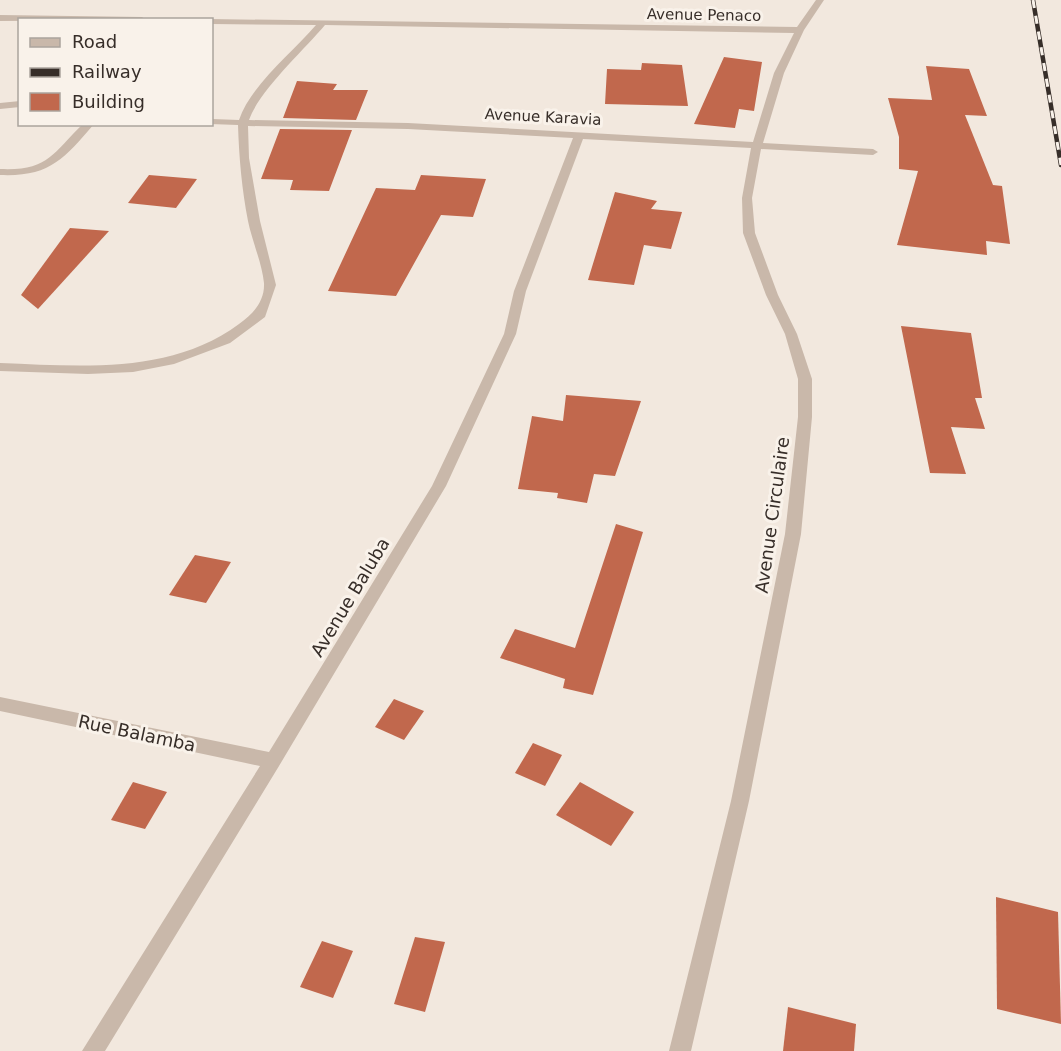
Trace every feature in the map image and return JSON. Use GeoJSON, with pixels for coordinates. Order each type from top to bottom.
{"type":"FeatureCollection","features":[{"type":"Feature","properties":{"kind":"street","name":"Avenue Circulaire"},"geometry":{"type":"LineString","coordinates":[[680,1051],[745,778],[793,534],[805,417],[805,379],[791,333],[772,295],[749,233],[747,198],[756,145],[779,73],[800,30],[820,0]]}},
{"type":"Feature","properties":{"kind":"street"},"geometry":{"type":"LineString","coordinates":[[0,18],[18,18]]}},
{"type":"Feature","properties":{"kind":"street","name":"Avenue Penaco"},"geometry":{"type":"LineString","coordinates":[[213,21],[800,30]]}},
{"type":"Feature","properties":{"kind":"street"},"geometry":{"type":"LineString","coordinates":[[0,367],[88,370],[133,368],[174,360],[226,340],[261,314],[270,285],[249,190],[244,158],[243,123],[248,108],[263,88],[297,54],[322,23]]}},
{"type":"Feature","properties":{"kind":"street"},"geometry":{"type":"LineString","coordinates":[[0,106],[18,104]]}},
{"type":"Feature","properties":{"kind":"street","name":"Avenue Karavia"},"geometry":{"type":"LineString","coordinates":[[213,122],[408,126],[873,152]]}},
{"type":"Feature","properties":{"kind":"street"},"geometry":{"type":"LineString","coordinates":[[0,172],[25,173],[45,168],[87,126]]}},
{"type":"Feature","properties":{"kind":"street","name":"Avenue Baluba"},"geometry":{"type":"LineString","coordinates":[[93,1051],[273,761],[439,486],[477,409],[510,334],[520,291],[580,134]]}},
{"type":"Feature","properties":{"kind":"street","name":"Rue Balamba"},"geometry":{"type":"LineString","coordinates":[[0,704],[273,761]]}},
{"type":"Feature","properties":{"kind":"building"},"geometry":{"type":"Polygon","coordinates":[[[724,57],[762,62],[754,111],[739,109],[735,128],[694,124],[724,57]]]}},
{"type":"Feature","properties":{"kind":"building"},"geometry":{"type":"Polygon","coordinates":[[[642,63],[682,65],[688,106],[605,104],[607,69],[641,70],[642,63]]]}},
{"type":"Feature","properties":{"kind":"building"},"geometry":{"type":"Polygon","coordinates":[[[926,66],[969,69],[987,116],[965,115],[993,185],[1002,186],[1010,244],[986,241],[987,255],[897,245],[918,171],[899,169],[899,137],[888,98],[932,100],[926,66]]]}},
{"type":"Feature","properties":{"kind":"building"},"geometry":{"type":"Polygon","coordinates":[[[297,81],[337,84],[333,90],[368,90],[356,120],[283,118],[297,81]]]}},
{"type":"Feature","properties":{"kind":"building"},"geometry":{"type":"Polygon","coordinates":[[[280,129],[352,130],[329,191],[290,190],[293,180],[261,179],[280,129]]]}},
{"type":"Feature","properties":{"kind":"building"},"geometry":{"type":"Polygon","coordinates":[[[149,175],[197,179],[176,208],[128,203],[149,175]]]}},
{"type":"Feature","properties":{"kind":"building"},"geometry":{"type":"Polygon","coordinates":[[[421,175],[486,179],[473,217],[441,215],[396,296],[328,291],[376,188],[415,190],[421,175]]]}},
{"type":"Feature","properties":{"kind":"building"},"geometry":{"type":"Polygon","coordinates":[[[615,192],[657,201],[651,209],[682,212],[671,249],[644,245],[634,285],[588,280],[615,192]]]}},
{"type":"Feature","properties":{"kind":"building"},"geometry":{"type":"Polygon","coordinates":[[[70,228],[109,231],[38,309],[21,295],[70,228]]]}},
{"type":"Feature","properties":{"kind":"building"},"geometry":{"type":"Polygon","coordinates":[[[901,326],[971,333],[982,398],[975,398],[985,429],[951,427],[966,474],[930,473],[901,326]]]}},
{"type":"Feature","properties":{"kind":"building"},"geometry":{"type":"Polygon","coordinates":[[[566,395],[641,401],[615,476],[594,474],[587,503],[557,498],[558,493],[518,489],[532,416],[563,421],[566,395]]]}},
{"type":"Feature","properties":{"kind":"building"},"geometry":{"type":"Polygon","coordinates":[[[616,524],[643,532],[593,695],[563,688],[565,679],[500,658],[515,629],[575,648],[616,524]]]}},
{"type":"Feature","properties":{"kind":"building"},"geometry":{"type":"Polygon","coordinates":[[[195,555],[231,562],[206,603],[169,595],[195,555]]]}},
{"type":"Feature","properties":{"kind":"building"},"geometry":{"type":"Polygon","coordinates":[[[394,699],[424,711],[404,740],[375,727],[394,699]]]}},
{"type":"Feature","properties":{"kind":"building"},"geometry":{"type":"Polygon","coordinates":[[[533,743],[562,755],[545,786],[515,773],[533,743]]]}},
{"type":"Feature","properties":{"kind":"building"},"geometry":{"type":"Polygon","coordinates":[[[133,782],[167,792],[145,829],[111,820],[133,782]]]}},
{"type":"Feature","properties":{"kind":"building"},"geometry":{"type":"Polygon","coordinates":[[[580,782],[634,812],[611,846],[556,815],[580,782]]]}},
{"type":"Feature","properties":{"kind":"building"},"geometry":{"type":"Polygon","coordinates":[[[996,897],[1058,912],[1061,1024],[997,1009],[996,897]]]}},
{"type":"Feature","properties":{"kind":"building"},"geometry":{"type":"Polygon","coordinates":[[[415,937],[445,942],[425,1012],[394,1004],[415,937]]]}},
{"type":"Feature","properties":{"kind":"building"},"geometry":{"type":"Polygon","coordinates":[[[322,941],[353,951],[333,998],[300,987],[322,941]]]}},
{"type":"Feature","properties":{"kind":"building"},"geometry":{"type":"Polygon","coordinates":[[[788,1007],[856,1024],[854,1051],[783,1051],[788,1007]]]}},
{"type":"Feature","properties":{"kind":"railway"},"geometry":{"type":"LineString","coordinates":[[1033,0],[1061,165]]}}]}
